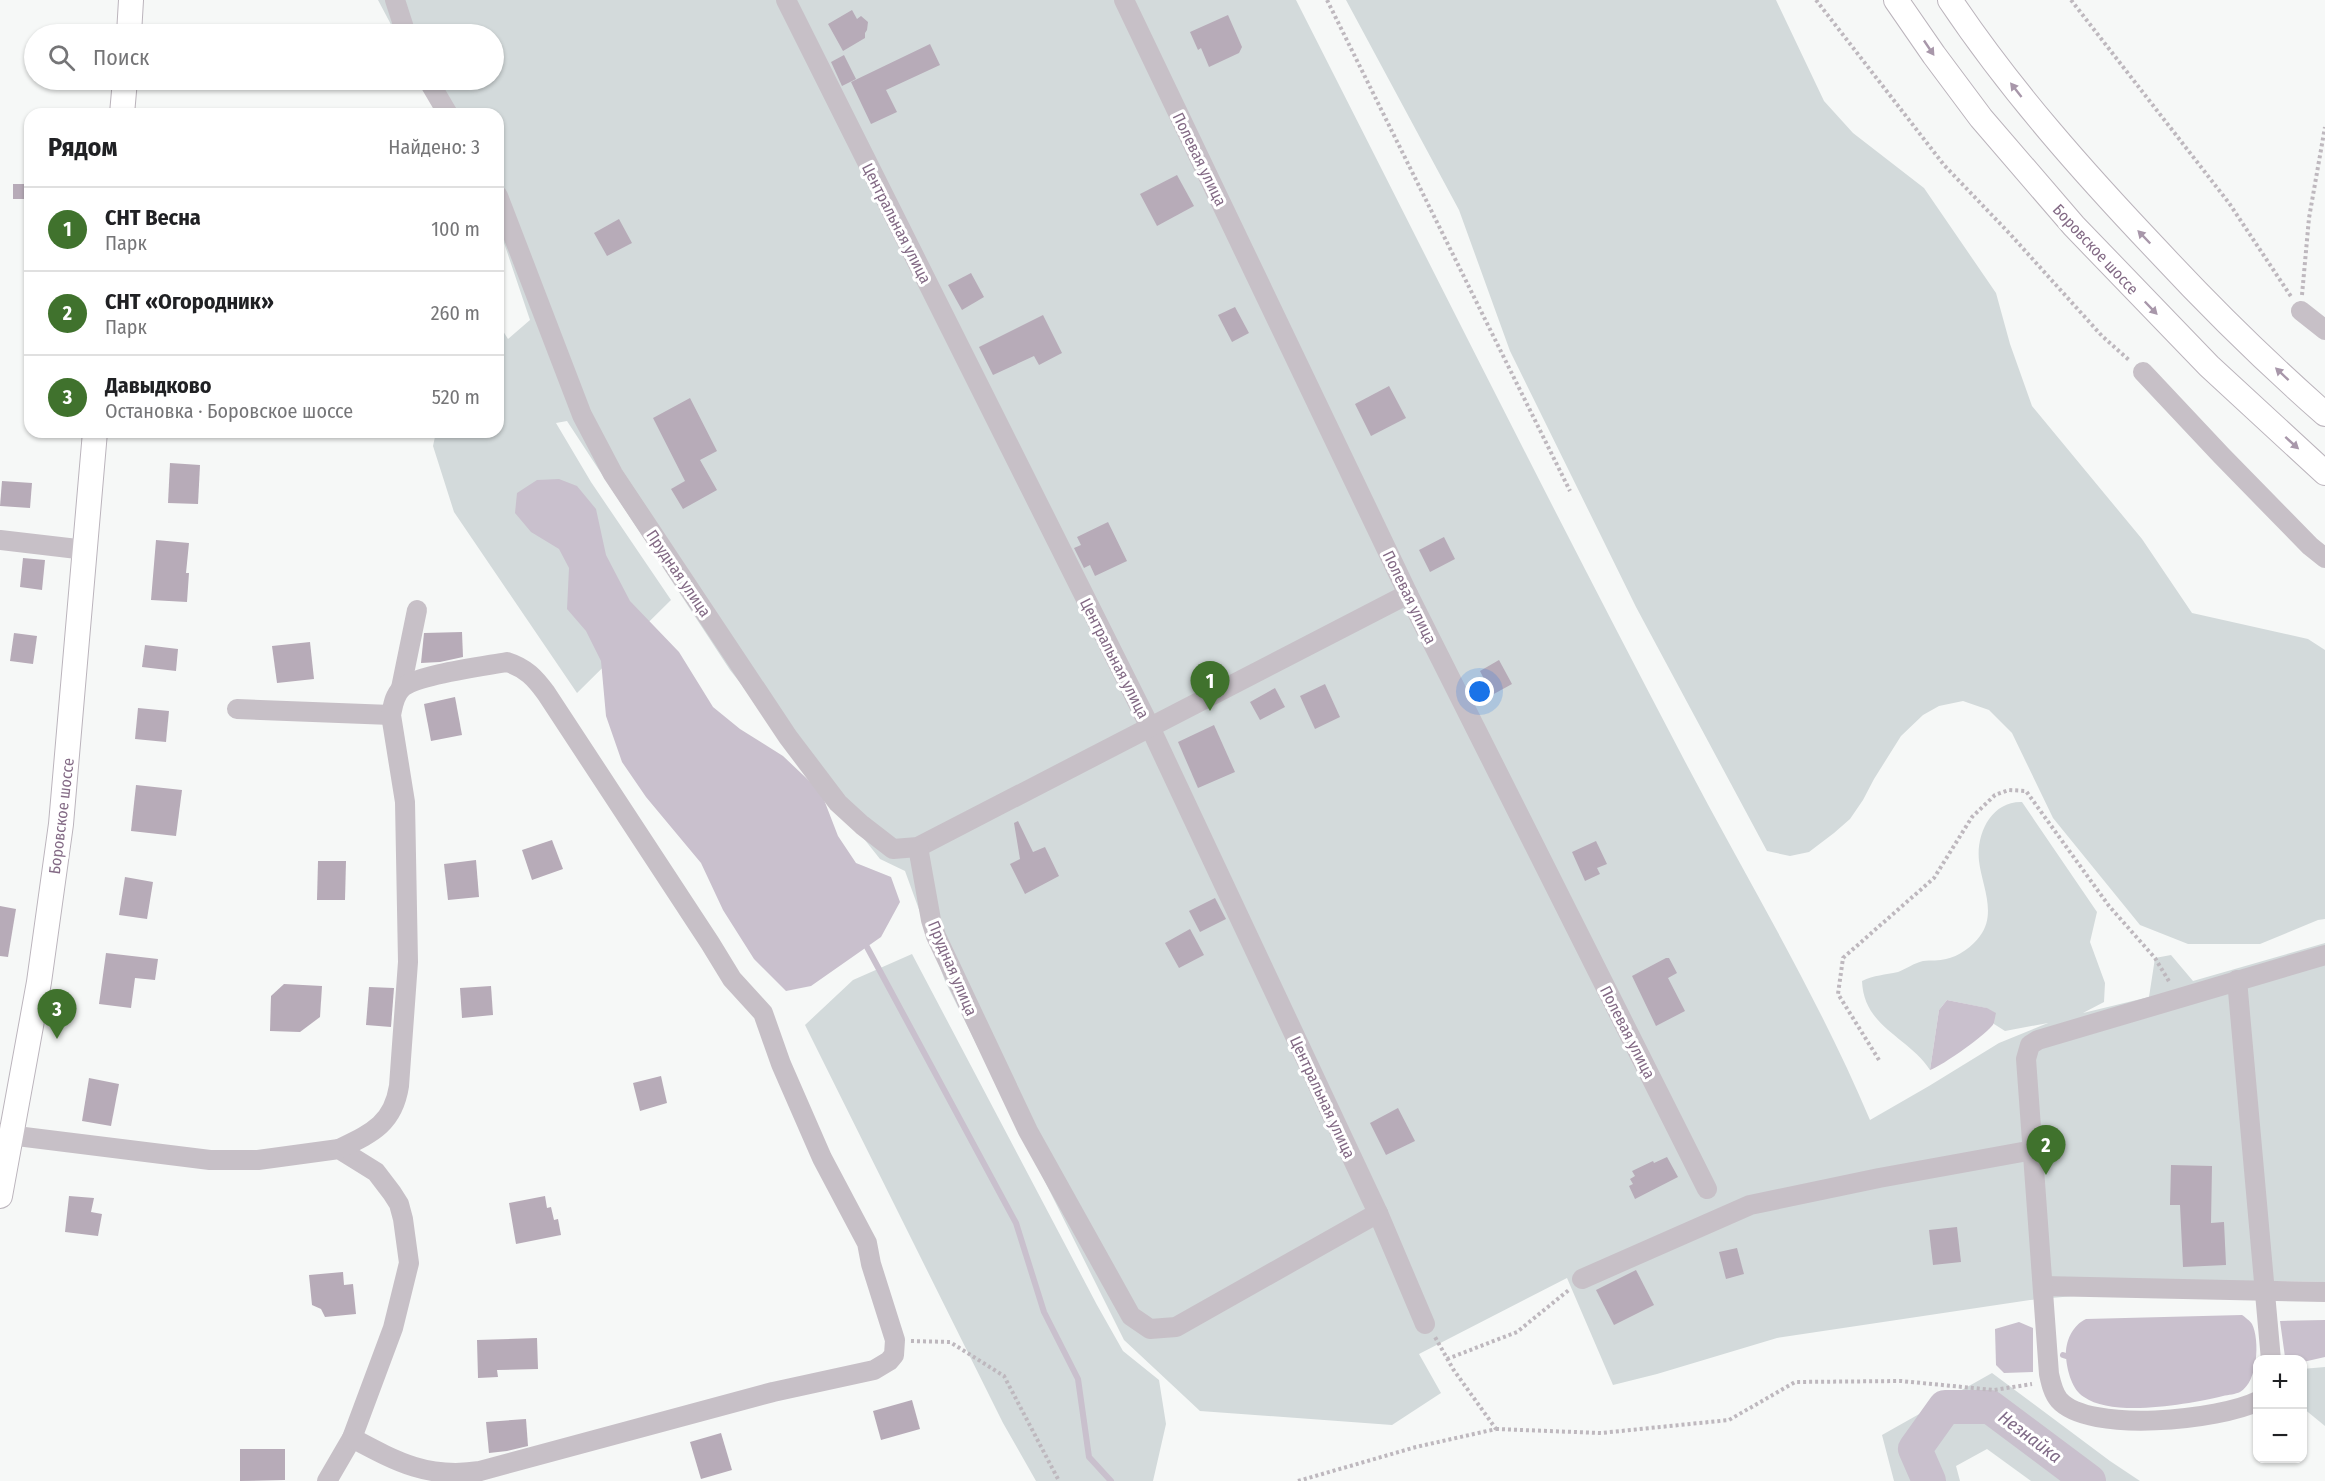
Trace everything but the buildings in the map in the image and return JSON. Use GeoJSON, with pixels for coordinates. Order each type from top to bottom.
{"type":"FeatureCollection","features":[{"type":"Feature","properties":{"kind":"main road"},"geometry":{"type":"LineString","coordinates":[[130,24],[131,0]]}},
{"type":"Feature","properties":{"kind":"main road","name":"Боровское шоссе"},"geometry":{"type":"LineString","coordinates":[[1896,0],[1981,118],[2074,226],[2209,366],[2325,473]]}},
{"type":"Feature","properties":{"kind":"main road"},"geometry":{"type":"LineString","coordinates":[[1950,0],[2032,110],[2117,209],[2197,292],[2325,414]]}},
{"type":"Feature","properties":{"kind":"main road"},"geometry":{"type":"LineString","coordinates":[[123,108],[124,90]]}},
{"type":"Feature","properties":{"kind":"main road","name":"Боровское шоссе"},"geometry":{"type":"LineString","coordinates":[[0,1196],[5,1135],[40,971],[60,836],[95,438]]}},
{"type":"Feature","properties":{"kind":"street"},"geometry":{"type":"LineString","coordinates":[[395,0],[403,24]]}},
{"type":"Feature","properties":{"kind":"street","name":"Центральная улица"},"geometry":{"type":"LineString","coordinates":[[786,0],[1150,727],[1377,1213],[1425,1324]]}},
{"type":"Feature","properties":{"kind":"street","name":"Полевая улица"},"geometry":{"type":"LineString","coordinates":[[1124,0],[1408,594],[1707,1189]]}},
{"type":"Feature","properties":{"kind":"street"},"geometry":{"type":"LineString","coordinates":[[434,90],[444,108]]}},
{"type":"Feature","properties":{"kind":"street","name":"Прудная улица"},"geometry":{"type":"LineString","coordinates":[[504,212],[582,415],[613,474],[788,737],[838,802],[862,825],[893,849],[918,847],[936,936],[1028,1131],[1131,1316],[1150,1329],[1176,1327],[1377,1213]]}},
{"type":"Feature","properties":{"kind":"street"},"geometry":{"type":"LineString","coordinates":[[2301,311],[2325,330]]}},
{"type":"Feature","properties":{"kind":"street"},"geometry":{"type":"LineString","coordinates":[[2144,372],[2221,455],[2310,546],[2325,558]]}},
{"type":"Feature","properties":{"kind":"street"},"geometry":{"type":"LineString","coordinates":[[0,540],[86,550]]}},
{"type":"Feature","properties":{"kind":"street"},"geometry":{"type":"LineString","coordinates":[[918,847],[1408,594]]}},
{"type":"Feature","properties":{"kind":"street"},"geometry":{"type":"LineString","coordinates":[[5,1135],[210,1160],[258,1160],[339,1149],[372,1131],[390,1116],[397,1100],[399,1086],[408,962],[405,802],[391,716],[393,704],[401,688],[417,610]]}},
{"type":"Feature","properties":{"kind":"street"},"geometry":{"type":"LineString","coordinates":[[352,1438],[412,1468],[458,1474],[480,1471],[773,1392],[874,1370],[894,1355],[895,1340],[870,1263],[867,1243],[822,1158],[781,1064],[763,1013],[720,962],[710,943],[533,675],[507,662],[418,680],[401,688]]}},
{"type":"Feature","properties":{"kind":"street"},"geometry":{"type":"LineString","coordinates":[[237,709],[391,716]]}},
{"type":"Feature","properties":{"kind":"street"},"geometry":{"type":"LineString","coordinates":[[2253,1403],[2231,1410],[2189,1418],[2148,1422],[2119,1421],[2095,1416],[2066,1406],[2058,1399],[2051,1380],[2026,1059],[2030,1045],[2038,1040],[2179,996],[2325,955]]}},
{"type":"Feature","properties":{"kind":"street"},"geometry":{"type":"LineString","coordinates":[[2237,980],[2271,1355]]}},
{"type":"Feature","properties":{"kind":"street"},"geometry":{"type":"LineString","coordinates":[[327,1481],[352,1438],[393,1328],[409,1263],[404,1219],[392,1192],[375,1172],[339,1149]]}},
{"type":"Feature","properties":{"kind":"street"},"geometry":{"type":"LineString","coordinates":[[1582,1279],[1750,1205],[1879,1178],[2033,1150]]}},
{"type":"Feature","properties":{"kind":"street"},"geometry":{"type":"LineString","coordinates":[[2043,1286],[2325,1292]]}},
{"type":"Feature","properties":{"kind":"path"},"geometry":{"type":"LineString","coordinates":[[1327,0],[1570,491]]}},
{"type":"Feature","properties":{"kind":"path"},"geometry":{"type":"LineString","coordinates":[[1816,0],[1944,165],[2102,336],[2144,372]]}},
{"type":"Feature","properties":{"kind":"path"},"geometry":{"type":"LineString","coordinates":[[2071,0],[2229,203],[2301,311]]}},
{"type":"Feature","properties":{"kind":"path"},"geometry":{"type":"LineString","coordinates":[[2301,311],[2309,218],[2325,127]]}},
{"type":"Feature","properties":{"kind":"path"},"geometry":{"type":"LineString","coordinates":[[1880,1060],[1838,994],[1843,958],[1934,878],[1972,818],[1995,795],[2009,790],[2026,791],[2109,906],[2155,958],[2179,996]]}},
{"type":"Feature","properties":{"kind":"path"},"geometry":{"type":"LineString","coordinates":[[1447,1359],[1516,1332],[1582,1279]]}},
{"type":"Feature","properties":{"kind":"path"},"geometry":{"type":"LineString","coordinates":[[1425,1324],[1496,1429]]}},
{"type":"Feature","properties":{"kind":"path"},"geometry":{"type":"LineString","coordinates":[[895,1340],[950,1342],[1004,1376],[1059,1481]]}},
{"type":"Feature","properties":{"kind":"path"},"geometry":{"type":"LineString","coordinates":[[1298,1481],[1416,1447],[1496,1429],[1601,1433],[1729,1420],[1795,1382],[1901,1381],[1994,1390],[2051,1380]]}},
{"type":"Feature","properties":{"kind":"shaded area"},"geometry":{"type":"Polygon","coordinates":[[[378,0],[1296,0],[1630,657],[1803,979],[1870,1120],[1999,1043],[2048,1023],[2005,1031],[1994,1024],[1995,1013],[1986,1008],[1947,1000],[1939,1010],[1930,1070],[1921,1058],[1879,1021],[1870,1010],[1862,981],[1898,972],[1923,961],[1951,958],[1965,951],[1977,940],[1985,927],[1988,909],[1979,861],[1983,830],[1994,813],[2002,807],[2022,802],[2097,912],[2090,942],[2105,983],[2104,1002],[2083,1013],[2149,997],[2155,958],[2171,955],[2193,981],[2325,943],[2325,1282],[2241,1281],[2030,1300],[1777,1338],[1613,1385],[1567,1278],[1419,1354],[1441,1393],[1392,1425],[1200,1411],[1124,1340],[945,981],[905,871],[880,859],[730,670],[567,421],[556,423],[591,482],[671,600],[577,693],[454,512],[433,446],[435,438],[504,438],[504,333],[508,339],[530,320],[504,243],[504,108],[436,108],[426,90],[504,90],[504,24],[391,24],[378,0]]]}},
{"type":"Feature","properties":{"kind":"shaded area"},"geometry":{"type":"Polygon","coordinates":[[[1346,0],[1776,0],[1824,101],[1853,133],[1924,188],[1996,293],[2010,344],[2032,406],[2142,539],[2192,613],[2308,639],[2325,650],[2325,919],[2260,944],[2188,944],[2140,925],[2053,818],[2012,733],[1989,710],[1963,701],[1939,706],[1923,715],[1901,736],[1850,819],[1834,833],[1809,852],[1790,856],[1767,851],[1636,607],[1510,351],[1459,210],[1346,0]]]}},
{"type":"Feature","properties":{"kind":"shaded area"},"geometry":{"type":"Polygon","coordinates":[[[559,479],[577,486],[596,509],[606,555],[630,601],[679,652],[713,707],[740,729],[783,756],[821,792],[838,836],[856,863],[891,877],[900,902],[881,937],[811,986],[786,991],[754,959],[723,910],[701,863],[646,797],[622,762],[606,716],[601,661],[586,631],[567,609],[569,568],[559,549],[531,532],[515,513],[517,493],[537,480],[559,479]]]}},
{"type":"Feature","properties":{"kind":"shaded area"},"geometry":{"type":"Polygon","coordinates":[[[912,954],[1123,1351],[1159,1380],[1166,1424],[1153,1481],[1036,1481],[1003,1423],[805,1025],[853,980],[912,954]]]}},
{"type":"Feature","properties":{"kind":"shaded area"},"geometry":{"type":"Polygon","coordinates":[[[1947,1000],[1987,1008],[1996,1013],[1994,1022],[1975,1041],[1930,1070],[1939,1010],[1947,1000]]]}},
{"type":"Feature","properties":{"kind":"shaded area"},"geometry":{"type":"Polygon","coordinates":[[[2242,1315],[2252,1324],[2255,1331],[2256,1355],[2253,1355],[2251,1379],[2238,1393],[2172,1405],[2132,1408],[2097,1403],[2076,1390],[2067,1362],[2066,1351],[2071,1334],[2086,1319],[2242,1315]]]}},
{"type":"Feature","properties":{"kind":"shaded area"},"geometry":{"type":"Polygon","coordinates":[[[2325,1320],[2325,1357],[2307,1361],[2307,1355],[2285,1355],[2280,1321],[2325,1320]]]}},
{"type":"Feature","properties":{"kind":"shaded area"},"geometry":{"type":"Polygon","coordinates":[[[2019,1322],[2033,1328],[2033,1372],[2004,1373],[1996,1365],[1995,1329],[2019,1322]]]}},
{"type":"Feature","properties":{"kind":"shaded area"},"geometry":{"type":"Polygon","coordinates":[[[2325,1367],[2325,1426],[2307,1411],[2307,1369],[2325,1367]]]}},
{"type":"Feature","properties":{"kind":"shaded area"},"geometry":{"type":"Polygon","coordinates":[[[1992,1373],[2140,1481],[2031,1481],[1987,1449],[1956,1466],[1960,1481],[1894,1481],[1882,1435],[1992,1373]]]}},
{"type":"Feature","properties":{"kind":"waterway"},"geometry":{"type":"LineString","coordinates":[[867,947],[1016,1223],[1044,1312],[1078,1379],[1089,1457],[1111,1481]]}},
{"type":"Feature","properties":{"kind":"waterway","name":"Незнайка"},"geometry":{"type":"LineString","coordinates":[[1929,1481],[1915,1449],[1945,1407],[1990,1407],[2089,1481]]}},
{"type":"Feature","properties":{"kind":"place","name":"СНТ Весна"},"geometry":{"type":"Point","coordinates":[1210,711]}},
{"type":"Feature","properties":{"kind":"place","name":"Давыдково"},"geometry":{"type":"Point","coordinates":[57,1039]}},
{"type":"Feature","properties":{"kind":"place","name":"СНТ «Огородник»"},"geometry":{"type":"Point","coordinates":[2046,1175]}}]}
